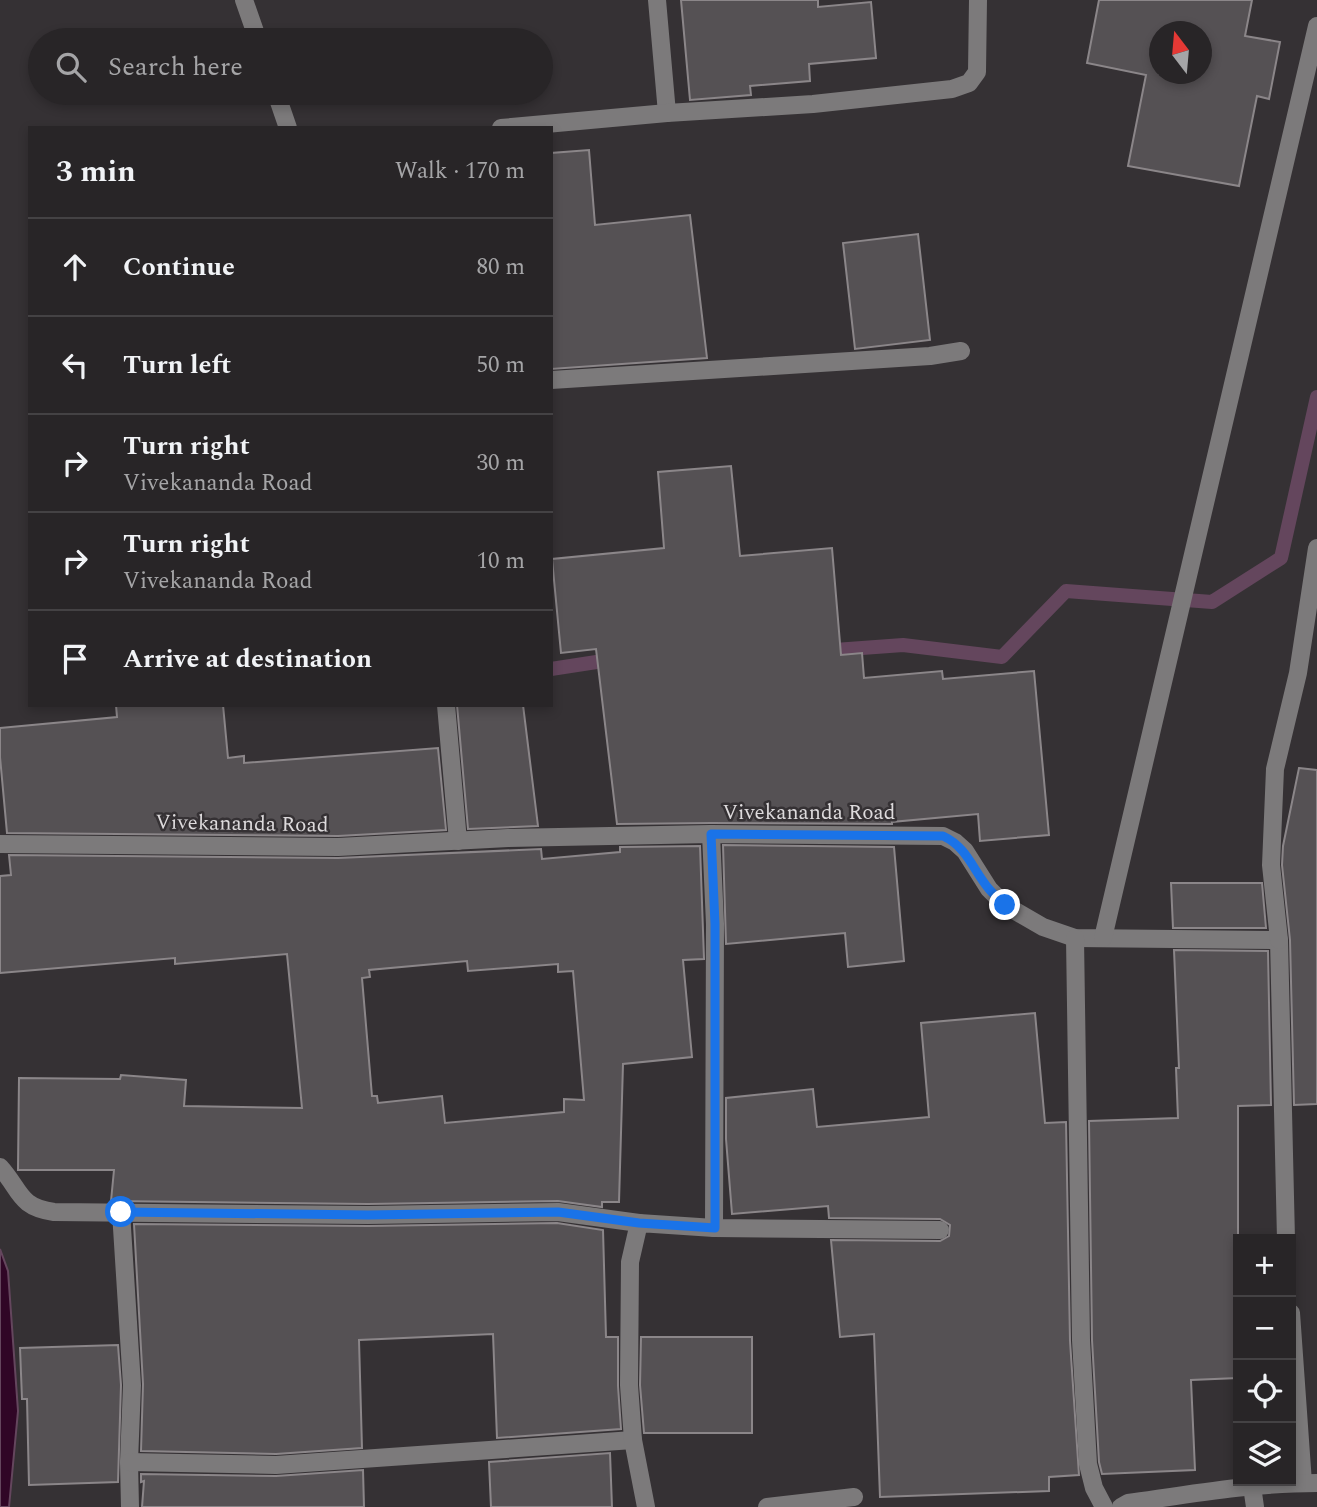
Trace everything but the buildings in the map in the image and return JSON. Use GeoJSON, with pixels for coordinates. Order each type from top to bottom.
{"type":"FeatureCollection","features":[{"type":"Feature","properties":{"kind":"street"},"geometry":{"type":"LineString","coordinates":[[244,0],[254,28]]}},
{"type":"Feature","properties":{"kind":"street"},"geometry":{"type":"LineString","coordinates":[[657,0],[667,113]]}},
{"type":"Feature","properties":{"kind":"street"},"geometry":{"type":"LineString","coordinates":[[523,126],[813,104],[952,89],[969,83],[977,72],[978,0]]}},
{"type":"Feature","properties":{"kind":"street"},"geometry":{"type":"LineString","coordinates":[[1103,938],[1317,26]]}},
{"type":"Feature","properties":{"kind":"street"},"geometry":{"type":"LineString","coordinates":[[280,105],[287,126]]}},
{"type":"Feature","properties":{"kind":"street"},"geometry":{"type":"LineString","coordinates":[[553,380],[930,356],[961,351]]}},
{"type":"Feature","properties":{"kind":"street"},"geometry":{"type":"LineString","coordinates":[[1286,1234],[1279,940],[1271,865],[1275,769],[1298,673],[1317,548]]}},
{"type":"Feature","properties":{"kind":"street"},"geometry":{"type":"LineString","coordinates":[[446,707],[458,841]]}},
{"type":"Feature","properties":{"kind":"street"},"geometry":{"type":"LineString","coordinates":[[711,834],[715,924],[715,1228]]}},
{"type":"Feature","properties":{"kind":"street","name":"Vivekananda Road"},"geometry":{"type":"LineString","coordinates":[[0,844],[338,847],[711,834],[943,836],[955,842],[965,852],[989,889],[1005,905],[1043,928],[1075,938],[1279,940]]}},
{"type":"Feature","properties":{"kind":"street"},"geometry":{"type":"LineString","coordinates":[[1075,938],[1081,1340],[1088,1464],[1094,1488],[1104,1507]]}},
{"type":"Feature","properties":{"kind":"street"},"geometry":{"type":"LineString","coordinates":[[0,1167],[27,1203],[36,1209],[54,1212],[368,1215],[558,1212],[639,1223],[715,1228],[940,1230]]}},
{"type":"Feature","properties":{"kind":"street"},"geometry":{"type":"LineString","coordinates":[[121,1212],[132,1385],[130,1507]]}},
{"type":"Feature","properties":{"kind":"street"},"geometry":{"type":"LineString","coordinates":[[639,1223],[630,1262],[629,1385],[633,1440],[646,1507]]}},
{"type":"Feature","properties":{"kind":"street"},"geometry":{"type":"LineString","coordinates":[[1296,1358],[1310,1483]]}},
{"type":"Feature","properties":{"kind":"street"},"geometry":{"type":"LineString","coordinates":[[129,1462],[276,1465],[633,1440]]}},
{"type":"Feature","properties":{"kind":"street"},"geometry":{"type":"LineString","coordinates":[[1121,1507],[1128,1503],[1252,1486],[1255,1507]]}},
{"type":"Feature","properties":{"kind":"street"},"geometry":{"type":"LineString","coordinates":[[767,1507],[854,1497]]}},
{"type":"Feature","properties":{"kind":"shaded area"},"geometry":{"type":"Polygon","coordinates":[[[0,1249],[8,1271],[18,1411],[9,1507],[0,1507],[0,1249]]]}},
{"type":"Feature","properties":{"kind":"waterway"},"geometry":{"type":"LineString","coordinates":[[821,651],[903,645],[1002,657],[1066,591],[1212,602],[1281,558],[1317,397]]}},
{"type":"Feature","properties":{"kind":"waterway"},"geometry":{"type":"LineString","coordinates":[[553,669],[616,659]]}},
{"type":"Feature","properties":{"kind":"route"},"geometry":{"type":"LineString","coordinates":[[121,1212],[368,1215],[558,1212],[639,1223],[715,1228],[715,924],[711,834],[943,836],[955,842],[965,852],[989,889],[1005,905]]}}]}
